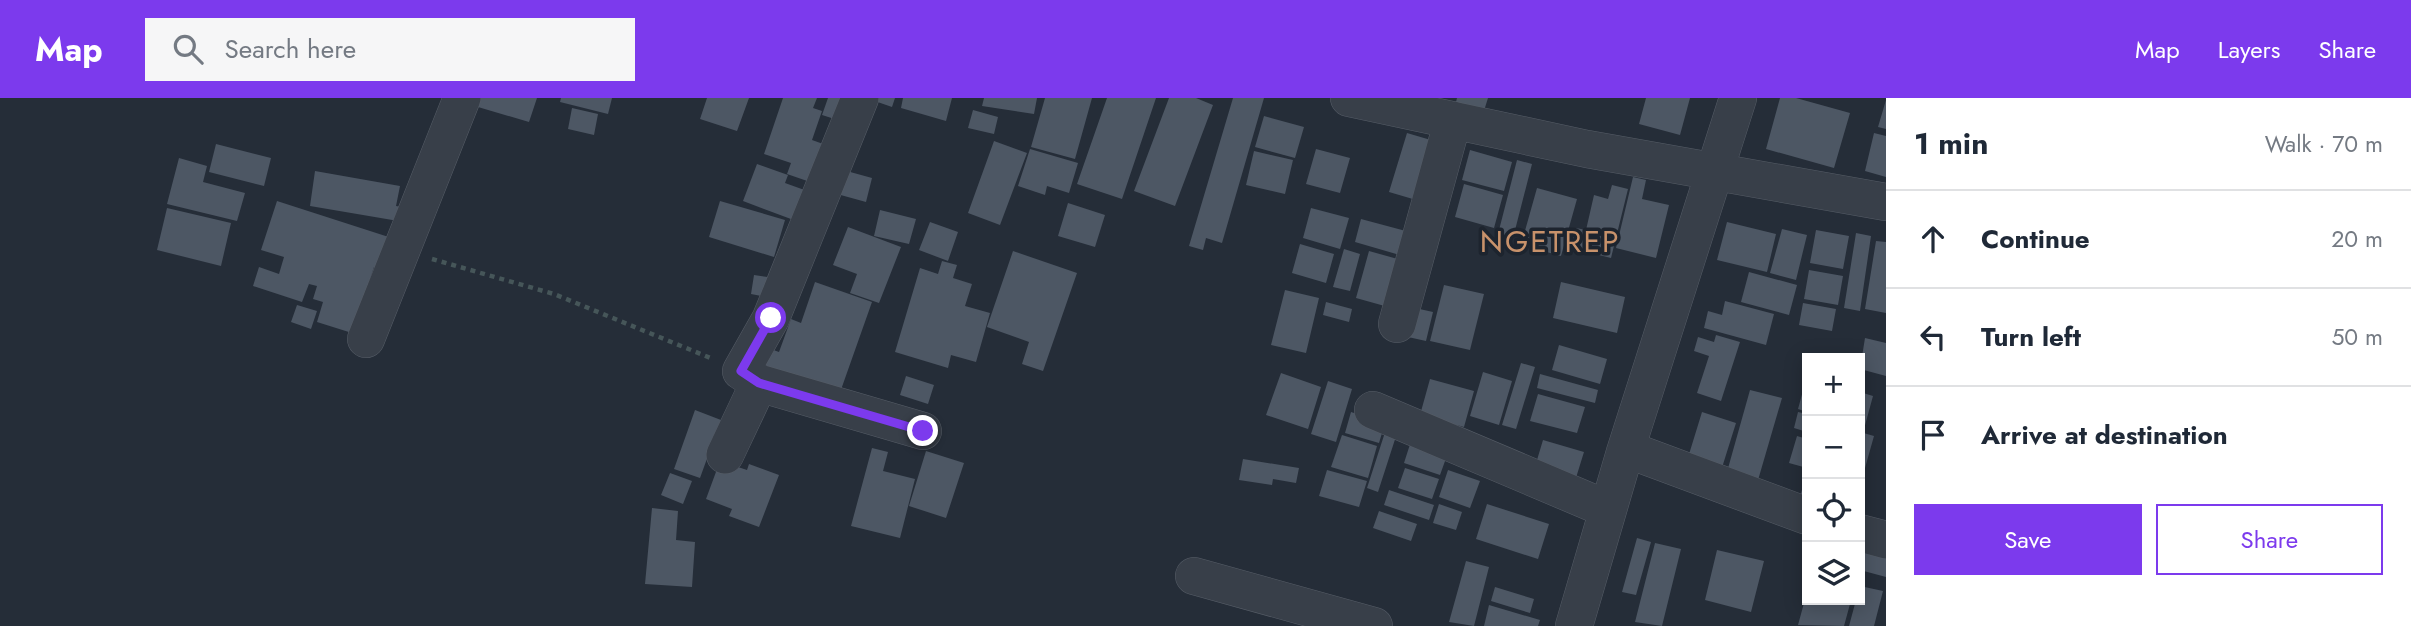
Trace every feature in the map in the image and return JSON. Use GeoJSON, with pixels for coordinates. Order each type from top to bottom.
{"type":"FeatureCollection","features":[{"type":"Feature","properties":{"kind":"street"},"geometry":{"type":"LineString","coordinates":[[366,339],[462,98]]}},
{"type":"Feature","properties":{"kind":"street"},"geometry":{"type":"LineString","coordinates":[[726,456],[771,318],[860,98]]}},
{"type":"Feature","properties":{"kind":"street"},"geometry":{"type":"LineString","coordinates":[[1349,98],[1391,103],[1454,120],[1587,149],[1886,202]]}},
{"type":"Feature","properties":{"kind":"street"},"geometry":{"type":"LineString","coordinates":[[1574,626],[1625,452],[1738,98]]}},
{"type":"Feature","properties":{"kind":"street"},"geometry":{"type":"LineString","coordinates":[[1397,324],[1454,120]]}},
{"type":"Feature","properties":{"kind":"street"},"geometry":{"type":"LineString","coordinates":[[750,377],[923,431]]}},
{"type":"Feature","properties":{"kind":"street"},"geometry":{"type":"LineString","coordinates":[[1373,410],[1608,509]]}},
{"type":"Feature","properties":{"kind":"street"},"geometry":{"type":"LineString","coordinates":[[1625,452],[1637,453],[1802,514]]}},
{"type":"Feature","properties":{"kind":"street"},"geometry":{"type":"LineString","coordinates":[[1865,534],[1886,540]]}},
{"type":"Feature","properties":{"kind":"street"},"geometry":{"type":"LineString","coordinates":[[1194,576],[1316,618],[1374,626]]}},
{"type":"Feature","properties":{"kind":"path"},"geometry":{"type":"LineString","coordinates":[[400,250],[554,294],[750,377]]}},
{"type":"Feature","properties":{"kind":"building"},"geometry":{"type":"Polygon","coordinates":[[[481,98],[537,98],[529,122],[478,107],[481,98]]]}},
{"type":"Feature","properties":{"kind":"building"},"geometry":{"type":"Polygon","coordinates":[[[561,98],[612,98],[608,114],[560,102],[561,98]]]}},
{"type":"Feature","properties":{"kind":"building"},"geometry":{"type":"Polygon","coordinates":[[[707,98],[749,98],[737,131],[700,119],[707,98]]]}},
{"type":"Feature","properties":{"kind":"building"},"geometry":{"type":"Polygon","coordinates":[[[783,98],[817,98],[813,108],[822,111],[812,140],[826,145],[813,183],[787,174],[791,163],[764,154],[783,98]]]}},
{"type":"Feature","properties":{"kind":"building"},"geometry":{"type":"Polygon","coordinates":[[[828,98],[852,98],[844,122],[822,115],[828,98]]]}},
{"type":"Feature","properties":{"kind":"building"},"geometry":{"type":"Polygon","coordinates":[[[866,98],[895,98],[892,107],[866,98]]]}},
{"type":"Feature","properties":{"kind":"building"},"geometry":{"type":"Polygon","coordinates":[[[903,98],[952,98],[946,121],[901,108],[903,98]]]}},
{"type":"Feature","properties":{"kind":"building"},"geometry":{"type":"Polygon","coordinates":[[[984,98],[1037,98],[1034,114],[982,106],[984,98]]]}},
{"type":"Feature","properties":{"kind":"building"},"geometry":{"type":"Polygon","coordinates":[[[1045,98],[1092,98],[1075,159],[1031,147],[1045,98]]]}},
{"type":"Feature","properties":{"kind":"building"},"geometry":{"type":"Polygon","coordinates":[[[1107,98],[1156,98],[1122,199],[1077,184],[1107,98]]]}},
{"type":"Feature","properties":{"kind":"building"},"geometry":{"type":"Polygon","coordinates":[[[1169,98],[1196,98],[1213,105],[1175,206],[1134,191],[1169,98]]]}},
{"type":"Feature","properties":{"kind":"building"},"geometry":{"type":"Polygon","coordinates":[[[1233,98],[1264,98],[1222,243],[1206,238],[1203,250],[1189,246],[1233,98]]]}},
{"type":"Feature","properties":{"kind":"building"},"geometry":{"type":"Polygon","coordinates":[[[1457,98],[1488,98],[1483,114],[1455,106],[1457,98]]]}},
{"type":"Feature","properties":{"kind":"building"},"geometry":{"type":"Polygon","coordinates":[[[1646,98],[1690,98],[1680,135],[1639,124],[1646,98]]]}},
{"type":"Feature","properties":{"kind":"building"},"geometry":{"type":"Polygon","coordinates":[[[1780,98],[1796,98],[1850,113],[1834,168],[1766,149],[1780,98]]]}},
{"type":"Feature","properties":{"kind":"building"},"geometry":{"type":"Polygon","coordinates":[[[1886,100],[1886,129],[1878,127],[1886,100]]]}},
{"type":"Feature","properties":{"kind":"building"},"geometry":{"type":"Polygon","coordinates":[[[572,108],[598,114],[594,135],[568,129],[572,108]]]}},
{"type":"Feature","properties":{"kind":"building"},"geometry":{"type":"Polygon","coordinates":[[[973,110],[998,117],[994,134],[968,128],[973,110]]]}},
{"type":"Feature","properties":{"kind":"building"},"geometry":{"type":"Polygon","coordinates":[[[1264,116],[1304,127],[1295,158],[1255,147],[1264,116]]]}},
{"type":"Feature","properties":{"kind":"building"},"geometry":{"type":"Polygon","coordinates":[[[1407,133],[1441,143],[1423,202],[1389,192],[1407,133]]]}},
{"type":"Feature","properties":{"kind":"building"},"geometry":{"type":"Polygon","coordinates":[[[1874,133],[1886,136],[1886,177],[1865,171],[1874,133]]]}},
{"type":"Feature","properties":{"kind":"building"},"geometry":{"type":"Polygon","coordinates":[[[994,141],[1027,153],[1000,225],[968,213],[994,141]]]}},
{"type":"Feature","properties":{"kind":"building"},"geometry":{"type":"Polygon","coordinates":[[[216,144],[271,158],[264,186],[209,172],[216,144]]]}},
{"type":"Feature","properties":{"kind":"building"},"geometry":{"type":"Polygon","coordinates":[[[1030,149],[1078,163],[1069,193],[1047,186],[1045,195],[1018,186],[1030,149]]]}},
{"type":"Feature","properties":{"kind":"building"},"geometry":{"type":"Polygon","coordinates":[[[1316,149],[1350,158],[1340,193],[1306,184],[1316,149]]]}},
{"type":"Feature","properties":{"kind":"building"},"geometry":{"type":"Polygon","coordinates":[[[1470,150],[1512,162],[1504,191],[1462,180],[1470,150]]]}},
{"type":"Feature","properties":{"kind":"building"},"geometry":{"type":"Polygon","coordinates":[[[1254,151],[1293,160],[1285,194],[1246,185],[1254,151]]]}},
{"type":"Feature","properties":{"kind":"building"},"geometry":{"type":"Polygon","coordinates":[[[179,158],[207,166],[203,182],[245,193],[237,221],[167,204],[179,158]]]}},
{"type":"Feature","properties":{"kind":"building"},"geometry":{"type":"Polygon","coordinates":[[[1517,160],[1532,164],[1513,238],[1498,234],[1517,160]]]}},
{"type":"Feature","properties":{"kind":"building"},"geometry":{"type":"Polygon","coordinates":[[[757,164],[788,175],[785,183],[810,192],[799,222],[743,201],[757,164]]]}},
{"type":"Feature","properties":{"kind":"building"},"geometry":{"type":"Polygon","coordinates":[[[843,170],[872,178],[866,202],[837,194],[843,170]]]}},
{"type":"Feature","properties":{"kind":"building"},"geometry":{"type":"Polygon","coordinates":[[[315,171],[400,186],[396,206],[413,209],[410,223],[310,206],[315,171]]]}},
{"type":"Feature","properties":{"kind":"building"},"geometry":{"type":"Polygon","coordinates":[[[1633,177],[1646,180],[1642,199],[1669,205],[1656,258],[1616,248],[1633,177]]]}},
{"type":"Feature","properties":{"kind":"building"},"geometry":{"type":"Polygon","coordinates":[[[1464,184],[1503,195],[1494,228],[1455,217],[1464,184]]]}},
{"type":"Feature","properties":{"kind":"building"},"geometry":{"type":"Polygon","coordinates":[[[1612,185],[1628,189],[1611,258],[1571,248],[1576,228],[1586,230],[1594,195],[1608,199],[1612,185]]]}},
{"type":"Feature","properties":{"kind":"building"},"geometry":{"type":"Polygon","coordinates":[[[1537,188],[1577,199],[1561,256],[1521,245],[1537,188]]]}},
{"type":"Feature","properties":{"kind":"building"},"geometry":{"type":"Polygon","coordinates":[[[277,201],[398,240],[387,271],[374,267],[352,333],[317,322],[323,302],[313,299],[317,286],[309,284],[302,302],[253,286],[259,267],[279,274],[284,257],[261,250],[277,201]]]}},
{"type":"Feature","properties":{"kind":"building"},"geometry":{"type":"Polygon","coordinates":[[[720,201],[785,220],[774,257],[709,237],[720,201]]]}},
{"type":"Feature","properties":{"kind":"building"},"geometry":{"type":"Polygon","coordinates":[[[1068,203],[1105,215],[1095,247],[1058,236],[1068,203]]]}},
{"type":"Feature","properties":{"kind":"building"},"geometry":{"type":"Polygon","coordinates":[[[167,208],[231,223],[221,266],[157,250],[167,208]]]}},
{"type":"Feature","properties":{"kind":"building"},"geometry":{"type":"Polygon","coordinates":[[[1311,208],[1349,218],[1340,249],[1303,238],[1311,208]]]}},
{"type":"Feature","properties":{"kind":"building"},"geometry":{"type":"Polygon","coordinates":[[[880,210],[916,219],[909,244],[874,236],[880,210]]]}},
{"type":"Feature","properties":{"kind":"building"},"geometry":{"type":"Polygon","coordinates":[[[1361,219],[1417,234],[1410,258],[1355,242],[1361,219]]]}},
{"type":"Feature","properties":{"kind":"building"},"geometry":{"type":"Polygon","coordinates":[[[930,222],[958,232],[948,261],[919,250],[930,222]]]}},
{"type":"Feature","properties":{"kind":"building"},"geometry":{"type":"Polygon","coordinates":[[[1727,222],[1776,234],[1767,272],[1717,260],[1727,222]]]}},
{"type":"Feature","properties":{"kind":"building"},"geometry":{"type":"Polygon","coordinates":[[[848,227],[901,247],[879,303],[850,293],[857,274],[833,265],[848,227]]]}},
{"type":"Feature","properties":{"kind":"building"},"geometry":{"type":"Polygon","coordinates":[[[1782,229],[1807,235],[1796,280],[1770,273],[1782,229]]]}},
{"type":"Feature","properties":{"kind":"building"},"geometry":{"type":"Polygon","coordinates":[[[1816,230],[1849,236],[1843,269],[1810,263],[1816,230]]]}},
{"type":"Feature","properties":{"kind":"building"},"geometry":{"type":"Polygon","coordinates":[[[1856,233],[1871,236],[1860,311],[1844,308],[1856,233]]]}},
{"type":"Feature","properties":{"kind":"building"},"geometry":{"type":"Polygon","coordinates":[[[1876,241],[1886,242],[1886,313],[1865,309],[1876,241]]]}},
{"type":"Feature","properties":{"kind":"building"},"geometry":{"type":"Polygon","coordinates":[[[1300,244],[1334,254],[1326,283],[1292,273],[1300,244]]]}},
{"type":"Feature","properties":{"kind":"building"},"geometry":{"type":"Polygon","coordinates":[[[1344,249],[1360,254],[1350,291],[1333,287],[1344,249]]]}},
{"type":"Feature","properties":{"kind":"building"},"geometry":{"type":"Polygon","coordinates":[[[1013,251],[1077,273],[1043,371],[1022,364],[1029,342],[987,327],[1013,251]]]}},
{"type":"Feature","properties":{"kind":"building"},"geometry":{"type":"Polygon","coordinates":[[[1369,251],[1412,263],[1399,310],[1356,298],[1369,251]]]}},
{"type":"Feature","properties":{"kind":"building"},"geometry":{"type":"Polygon","coordinates":[[[942,261],[957,265],[953,278],[972,284],[965,306],[990,313],[976,362],[951,355],[948,368],[895,352],[920,268],[938,274],[942,261]]]}},
{"type":"Feature","properties":{"kind":"building"},"geometry":{"type":"Polygon","coordinates":[[[1809,270],[1843,276],[1838,305],[1804,299],[1809,270]]]}},
{"type":"Feature","properties":{"kind":"building"},"geometry":{"type":"Polygon","coordinates":[[[1749,272],[1797,285],[1789,315],[1741,302],[1749,272]]]}},
{"type":"Feature","properties":{"kind":"building"},"geometry":{"type":"Polygon","coordinates":[[[754,275],[775,278],[772,298],[751,294],[754,275]]]}},
{"type":"Feature","properties":{"kind":"building"},"geometry":{"type":"Polygon","coordinates":[[[815,282],[872,302],[837,401],[756,373],[765,347],[779,352],[791,319],[801,323],[815,282]]]}},
{"type":"Feature","properties":{"kind":"building"},"geometry":{"type":"Polygon","coordinates":[[[1561,282],[1625,297],[1617,333],[1553,318],[1561,282]]]}},
{"type":"Feature","properties":{"kind":"building"},"geometry":{"type":"Polygon","coordinates":[[[1444,285],[1484,294],[1470,350],[1430,341],[1444,285]]]}},
{"type":"Feature","properties":{"kind":"building"},"geometry":{"type":"Polygon","coordinates":[[[1285,290],[1319,298],[1306,353],[1271,345],[1285,290]]]}},
{"type":"Feature","properties":{"kind":"building"},"geometry":{"type":"Polygon","coordinates":[[[1725,301],[1774,314],[1766,345],[1704,328],[1708,311],[1722,315],[1725,301]]]}},
{"type":"Feature","properties":{"kind":"building"},"geometry":{"type":"Polygon","coordinates":[[[1326,302],[1352,309],[1349,322],[1323,315],[1326,302]]]}},
{"type":"Feature","properties":{"kind":"building"},"geometry":{"type":"Polygon","coordinates":[[[1803,303],[1836,309],[1832,331],[1799,325],[1803,303]]]}},
{"type":"Feature","properties":{"kind":"building"},"geometry":{"type":"Polygon","coordinates":[[[297,305],[317,311],[311,329],[291,322],[297,305]]]}},
{"type":"Feature","properties":{"kind":"building"},"geometry":{"type":"Polygon","coordinates":[[[1415,308],[1433,312],[1426,341],[1408,337],[1415,308]]]}},
{"type":"Feature","properties":{"kind":"building"},"geometry":{"type":"Polygon","coordinates":[[[1716,335],[1740,342],[1721,401],[1697,393],[1709,356],[1694,351],[1698,337],[1714,342],[1716,335]]]}},
{"type":"Feature","properties":{"kind":"building"},"geometry":{"type":"Polygon","coordinates":[[[1865,338],[1886,343],[1886,376],[1865,370],[1865,353],[1863,353],[1865,338]]]}},
{"type":"Feature","properties":{"kind":"building"},"geometry":{"type":"Polygon","coordinates":[[[1559,345],[1607,359],[1600,384],[1552,370],[1559,345]]]}},
{"type":"Feature","properties":{"kind":"building"},"geometry":{"type":"Polygon","coordinates":[[[1521,363],[1535,367],[1516,429],[1502,425],[1521,363]]]}},
{"type":"Feature","properties":{"kind":"building"},"geometry":{"type":"Polygon","coordinates":[[[1483,372],[1512,381],[1499,425],[1470,416],[1483,372]]]}},
{"type":"Feature","properties":{"kind":"building"},"geometry":{"type":"Polygon","coordinates":[[[1281,373],[1321,387],[1308,429],[1266,415],[1281,373]]]}},
{"type":"Feature","properties":{"kind":"building"},"geometry":{"type":"Polygon","coordinates":[[[1540,374],[1598,390],[1595,403],[1537,388],[1540,374]]]}},
{"type":"Feature","properties":{"kind":"building"},"geometry":{"type":"Polygon","coordinates":[[[906,376],[934,385],[928,404],[900,395],[906,376]]]}},
{"type":"Feature","properties":{"kind":"building"},"geometry":{"type":"Polygon","coordinates":[[[1430,379],[1474,391],[1464,427],[1420,415],[1430,379]]]}},
{"type":"Feature","properties":{"kind":"building"},"geometry":{"type":"Polygon","coordinates":[[[1328,381],[1352,389],[1336,442],[1311,434],[1328,381]]]}},
{"type":"Feature","properties":{"kind":"building"},"geometry":{"type":"Polygon","coordinates":[[[1750,390],[1782,398],[1756,487],[1725,479],[1750,390]]]}},
{"type":"Feature","properties":{"kind":"building"},"geometry":{"type":"Polygon","coordinates":[[[1538,394],[1585,407],[1577,433],[1530,421],[1538,394]]]}},
{"type":"Feature","properties":{"kind":"building"},"geometry":{"type":"Polygon","coordinates":[[[1802,394],[1802,410],[1798,409],[1802,394]]]}},
{"type":"Feature","properties":{"kind":"building"},"geometry":{"type":"Polygon","coordinates":[[[1865,394],[1873,396],[1865,425],[1865,394]]]}},
{"type":"Feature","properties":{"kind":"building"},"geometry":{"type":"Polygon","coordinates":[[[695,410],[721,420],[700,478],[674,469],[695,410]]]}},
{"type":"Feature","properties":{"kind":"building"},"geometry":{"type":"Polygon","coordinates":[[[1351,412],[1385,423],[1379,443],[1345,433],[1351,412]]]}},
{"type":"Feature","properties":{"kind":"building"},"geometry":{"type":"Polygon","coordinates":[[[1702,412],[1736,423],[1720,474],[1686,464],[1702,412]]]}},
{"type":"Feature","properties":{"kind":"building"},"geometry":{"type":"Polygon","coordinates":[[[1798,412],[1802,413],[1802,430],[1794,428],[1798,412]]]}},
{"type":"Feature","properties":{"kind":"building"},"geometry":{"type":"Polygon","coordinates":[[[1388,423],[1399,427],[1378,492],[1367,488],[1388,423]]]}},
{"type":"Feature","properties":{"kind":"building"},"geometry":{"type":"Polygon","coordinates":[[[1865,433],[1874,436],[1865,468],[1865,433]]]}},
{"type":"Feature","properties":{"kind":"building"},"geometry":{"type":"Polygon","coordinates":[[[1342,435],[1377,446],[1368,478],[1331,467],[1342,435]]]}},
{"type":"Feature","properties":{"kind":"building"},"geometry":{"type":"Polygon","coordinates":[[[1797,436],[1802,438],[1802,467],[1789,463],[1797,436]]]}},
{"type":"Feature","properties":{"kind":"building"},"geometry":{"type":"Polygon","coordinates":[[[1412,438],[1449,450],[1440,475],[1404,463],[1412,438]]]}},
{"type":"Feature","properties":{"kind":"building"},"geometry":{"type":"Polygon","coordinates":[[[1543,440],[1584,452],[1575,481],[1534,470],[1543,440]]]}},
{"type":"Feature","properties":{"kind":"building"},"geometry":{"type":"Polygon","coordinates":[[[872,448],[888,452],[883,471],[915,479],[900,538],[851,526],[872,448]]]}},
{"type":"Feature","properties":{"kind":"building"},"geometry":{"type":"Polygon","coordinates":[[[926,451],[964,463],[946,518],[909,506],[926,451]]]}},
{"type":"Feature","properties":{"kind":"building"},"geometry":{"type":"Polygon","coordinates":[[[1243,459],[1299,468],[1296,483],[1273,479],[1272,485],[1239,480],[1243,459]]]}},
{"type":"Feature","properties":{"kind":"building"},"geometry":{"type":"Polygon","coordinates":[[[720,461],[747,470],[749,464],[779,475],[759,527],[729,516],[732,509],[706,499],[720,461]]]}},
{"type":"Feature","properties":{"kind":"building"},"geometry":{"type":"Polygon","coordinates":[[[1405,468],[1439,479],[1432,499],[1398,488],[1405,468]]]}},
{"type":"Feature","properties":{"kind":"building"},"geometry":{"type":"Polygon","coordinates":[[[1327,470],[1367,481],[1359,507],[1319,496],[1327,470]]]}},
{"type":"Feature","properties":{"kind":"building"},"geometry":{"type":"Polygon","coordinates":[[[1448,470],[1480,481],[1470,508],[1439,497],[1448,470]]]}},
{"type":"Feature","properties":{"kind":"building"},"geometry":{"type":"Polygon","coordinates":[[[670,473],[692,481],[683,504],[661,495],[670,473]]]}},
{"type":"Feature","properties":{"kind":"building"},"geometry":{"type":"Polygon","coordinates":[[[1389,490],[1434,505],[1429,520],[1384,505],[1389,490]]]}},
{"type":"Feature","properties":{"kind":"building"},"geometry":{"type":"Polygon","coordinates":[[[1802,490],[1802,505],[1798,504],[1802,490]]]}},
{"type":"Feature","properties":{"kind":"building"},"geometry":{"type":"Polygon","coordinates":[[[1439,504],[1462,512],[1456,530],[1433,523],[1439,504]]]}},
{"type":"Feature","properties":{"kind":"building"},"geometry":{"type":"Polygon","coordinates":[[[1487,504],[1549,524],[1538,559],[1476,539],[1487,504]]]}},
{"type":"Feature","properties":{"kind":"building"},"geometry":{"type":"Polygon","coordinates":[[[652,508],[678,511],[676,540],[695,542],[692,587],[645,584],[652,508]]]}},
{"type":"Feature","properties":{"kind":"building"},"geometry":{"type":"Polygon","coordinates":[[[1379,511],[1417,524],[1411,541],[1373,528],[1379,511]]]}},
{"type":"Feature","properties":{"kind":"building"},"geometry":{"type":"Polygon","coordinates":[[[1637,538],[1651,542],[1636,595],[1622,592],[1637,538]]]}},
{"type":"Feature","properties":{"kind":"building"},"geometry":{"type":"Polygon","coordinates":[[[1865,539],[1886,545],[1886,577],[1865,571],[1865,539]]]}},
{"type":"Feature","properties":{"kind":"building"},"geometry":{"type":"Polygon","coordinates":[[[1655,543],[1681,549],[1662,626],[1635,622],[1655,543]]]}},
{"type":"Feature","properties":{"kind":"building"},"geometry":{"type":"Polygon","coordinates":[[[1717,550],[1764,561],[1751,612],[1705,600],[1717,550]]]}},
{"type":"Feature","properties":{"kind":"building"},"geometry":{"type":"Polygon","coordinates":[[[1466,561],[1489,567],[1474,626],[1449,622],[1466,561]]]}},
{"type":"Feature","properties":{"kind":"building"},"geometry":{"type":"Polygon","coordinates":[[[1495,587],[1534,599],[1530,613],[1491,601],[1495,587]]]}},
{"type":"Feature","properties":{"kind":"building"},"geometry":{"type":"Polygon","coordinates":[[[1865,587],[1883,591],[1874,626],[1849,626],[1855,605],[1865,605],[1865,587]]]}},
{"type":"Feature","properties":{"kind":"building"},"geometry":{"type":"Polygon","coordinates":[[[1489,605],[1540,620],[1538,626],[1484,626],[1489,605]]]}},
{"type":"Feature","properties":{"kind":"building"},"geometry":{"type":"Polygon","coordinates":[[[1803,605],[1850,605],[1844,626],[1798,625],[1803,605]]]}},
{"type":"Feature","properties":{"kind":"district","name":"NGETREP"},"geometry":{"type":"Point","coordinates":[1550,241]}},
{"type":"Feature","properties":{"kind":"route"},"geometry":{"type":"LineString","coordinates":[[771,318],[741,371],[759,383],[923,431]]}}]}
